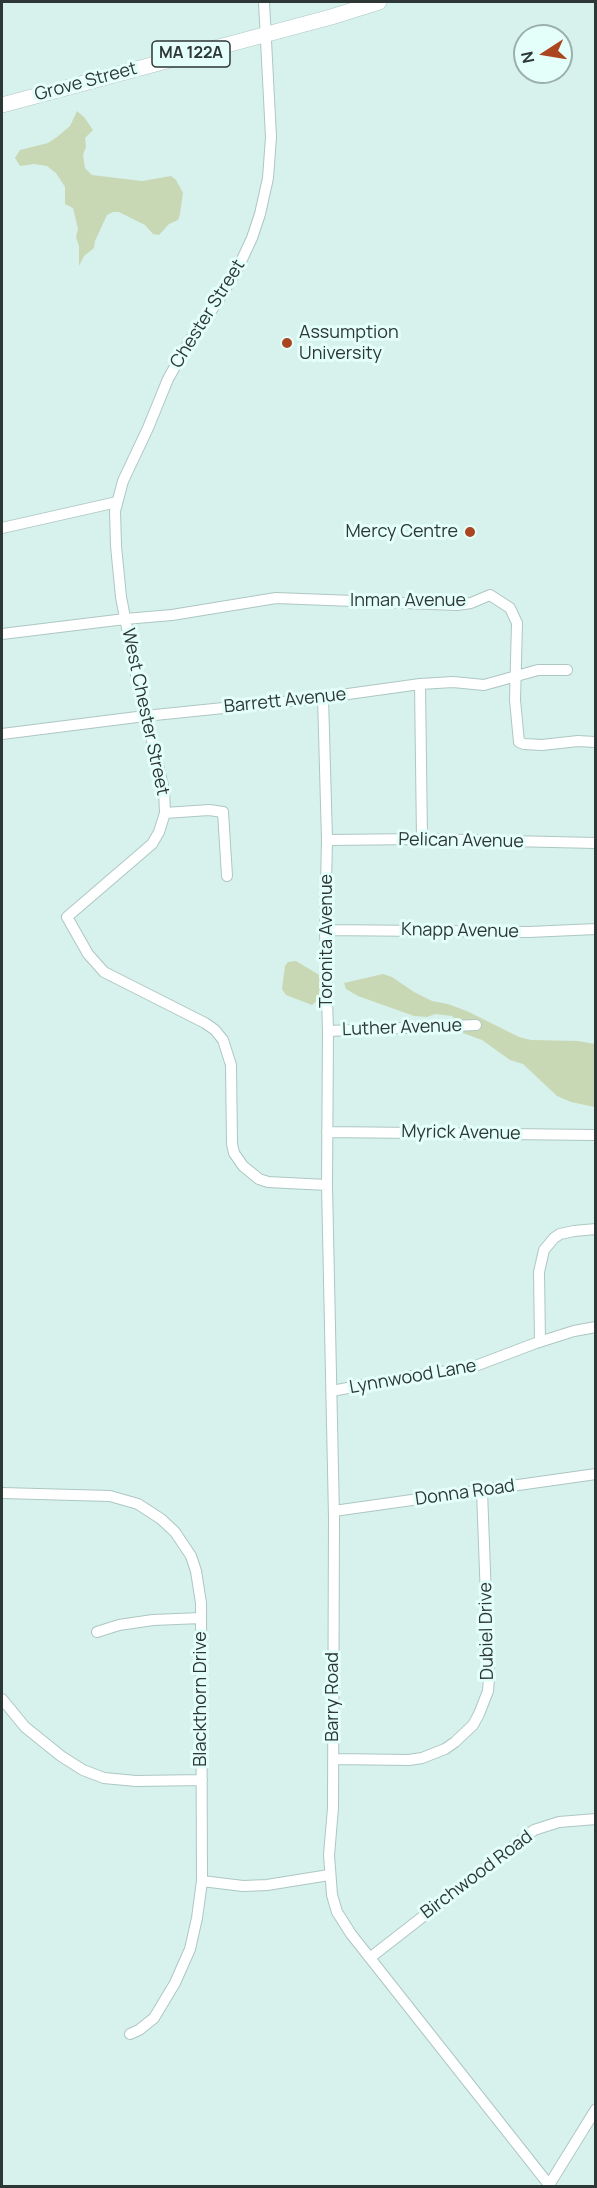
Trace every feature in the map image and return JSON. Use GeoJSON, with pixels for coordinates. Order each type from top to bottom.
{"type":"FeatureCollection","features":[{"type":"Feature","properties":{"kind":"main road","name":"Grove Street"},"geometry":{"type":"LineString","coordinates":[[2,105],[380,2]]}},
{"type":"Feature","properties":{"kind":"street","name":"Chester Street"},"geometry":{"type":"LineString","coordinates":[[117,502],[123,481],[168,379],[190,340],[232,279],[256,226],[266,190],[270,151],[264,2]]}},
{"type":"Feature","properties":{"kind":"street"},"geometry":{"type":"LineString","coordinates":[[2,528],[117,502]]}},
{"type":"Feature","properties":{"kind":"street","name":"West Chester Street"},"geometry":{"type":"LineString","coordinates":[[117,502],[116,546],[125,619],[145,716],[164,790],[165,813],[159,832],[152,844],[67,917],[88,954],[104,972],[205,1023],[223,1040],[231,1065],[231,1133],[234,1153],[243,1166],[253,1176],[275,1184],[327,1185]]}},
{"type":"Feature","properties":{"kind":"street","name":"Inman Avenue"},"geometry":{"type":"LineString","coordinates":[[2,634],[172,615],[276,598],[457,605],[490,595],[507,605],[515,618],[517,628],[515,707],[520,743],[542,745],[578,741],[596,742]]}},
{"type":"Feature","properties":{"kind":"street","name":"Barrett Avenue"},"geometry":{"type":"LineString","coordinates":[[2,734],[420,684],[453,682],[484,685],[538,670],[567,670]]}},
{"type":"Feature","properties":{"kind":"street"},"geometry":{"type":"LineString","coordinates":[[420,684],[422,839]]}},
{"type":"Feature","properties":{"kind":"street","name":"Toronita Avenue"},"geometry":{"type":"LineString","coordinates":[[323,697],[327,840],[325,930],[328,1031],[327,1185]]}},
{"type":"Feature","properties":{"kind":"street"},"geometry":{"type":"LineString","coordinates":[[165,813],[209,810],[223,812],[228,876]]}},
{"type":"Feature","properties":{"kind":"street","name":"Pelican Avenue"},"geometry":{"type":"LineString","coordinates":[[327,840],[422,839],[596,843]]}},
{"type":"Feature","properties":{"kind":"street","name":"Knapp Avenue"},"geometry":{"type":"LineString","coordinates":[[325,930],[529,932],[596,929]]}},
{"type":"Feature","properties":{"kind":"street","name":"Luther Avenue"},"geometry":{"type":"LineString","coordinates":[[328,1031],[476,1025]]}},
{"type":"Feature","properties":{"kind":"street","name":"Myrick Avenue"},"geometry":{"type":"LineString","coordinates":[[327,1132],[596,1135]]}},
{"type":"Feature","properties":{"kind":"street","name":"Barry Road"},"geometry":{"type":"LineString","coordinates":[[327,1185],[334,1511],[334,1759],[329,1875],[334,1904],[341,1919],[549,2186]]}},
{"type":"Feature","properties":{"kind":"street"},"geometry":{"type":"LineString","coordinates":[[540,1342],[539,1272],[544,1250],[560,1234],[596,1229]]}},
{"type":"Feature","properties":{"kind":"street","name":"Lynnwood Lane"},"geometry":{"type":"LineString","coordinates":[[332,1391],[426,1373],[470,1368],[574,1331],[596,1328]]}},
{"type":"Feature","properties":{"kind":"street","name":"Donna Road"},"geometry":{"type":"LineString","coordinates":[[334,1511],[596,1474]]}},
{"type":"Feature","properties":{"kind":"street","name":"Dubiel Drive"},"geometry":{"type":"LineString","coordinates":[[334,1759],[410,1760],[434,1755],[460,1738],[479,1714],[488,1692],[489,1678],[482,1491]]}},
{"type":"Feature","properties":{"kind":"street","name":"Blackthorn Drive"},"geometry":{"type":"LineString","coordinates":[[2,1493],[110,1496],[138,1504],[175,1532],[191,1556],[199,1587],[202,1881],[197,1918],[189,1949],[175,1983],[154,2018],[140,2030],[130,2034]]}},
{"type":"Feature","properties":{"kind":"street"},"geometry":{"type":"LineString","coordinates":[[97,1632],[119,1625],[153,1620],[201,1618]]}},
{"type":"Feature","properties":{"kind":"street"},"geometry":{"type":"LineString","coordinates":[[2,1699],[26,1726],[61,1756],[83,1770],[104,1778],[136,1781],[202,1780]]}},
{"type":"Feature","properties":{"kind":"street","name":"Birchwood Road"},"geometry":{"type":"LineString","coordinates":[[371,1958],[529,1833],[559,1822],[596,1819]]}},
{"type":"Feature","properties":{"kind":"street"},"geometry":{"type":"LineString","coordinates":[[202,1881],[243,1886],[267,1885],[329,1875]]}},
{"type":"Feature","properties":{"kind":"street"},"geometry":{"type":"LineString","coordinates":[[549,2186],[596,2109]]}},
{"type":"Feature","properties":{"kind":"green space"},"geometry":{"type":"Polygon","coordinates":[[[77,111],[93,130],[85,138],[86,147],[83,155],[85,168],[92,175],[142,181],[171,176],[183,193],[178,220],[169,224],[159,235],[153,234],[145,225],[119,212],[107,215],[94,248],[84,256],[79,266],[79,246],[76,237],[78,229],[73,208],[65,204],[65,187],[56,173],[47,166],[34,164],[20,166],[15,158],[20,150],[48,143],[57,137],[70,126],[77,111]]]}},
{"type":"Feature","properties":{"kind":"green space"},"geometry":{"type":"Polygon","coordinates":[[[296,961],[321,976],[321,997],[312,1005],[286,995],[282,989],[285,966],[288,962],[296,961]]]}},
{"type":"Feature","properties":{"kind":"green space"},"geometry":{"type":"Polygon","coordinates":[[[383,974],[432,1001],[469,1012],[519,1037],[531,1040],[578,1041],[595,1044],[595,1107],[571,1102],[557,1096],[523,1064],[510,1060],[482,1040],[463,1033],[462,1027],[452,1016],[435,1014],[427,1017],[414,1016],[358,996],[346,989],[344,983],[383,974]]]}},
{"type":"Feature","properties":{"kind":"place","name":"Assumption University"},"geometry":{"type":"Point","coordinates":[287,343]}},
{"type":"Feature","properties":{"kind":"place","name":"Mercy Centre"},"geometry":{"type":"Point","coordinates":[470,532]}}]}
